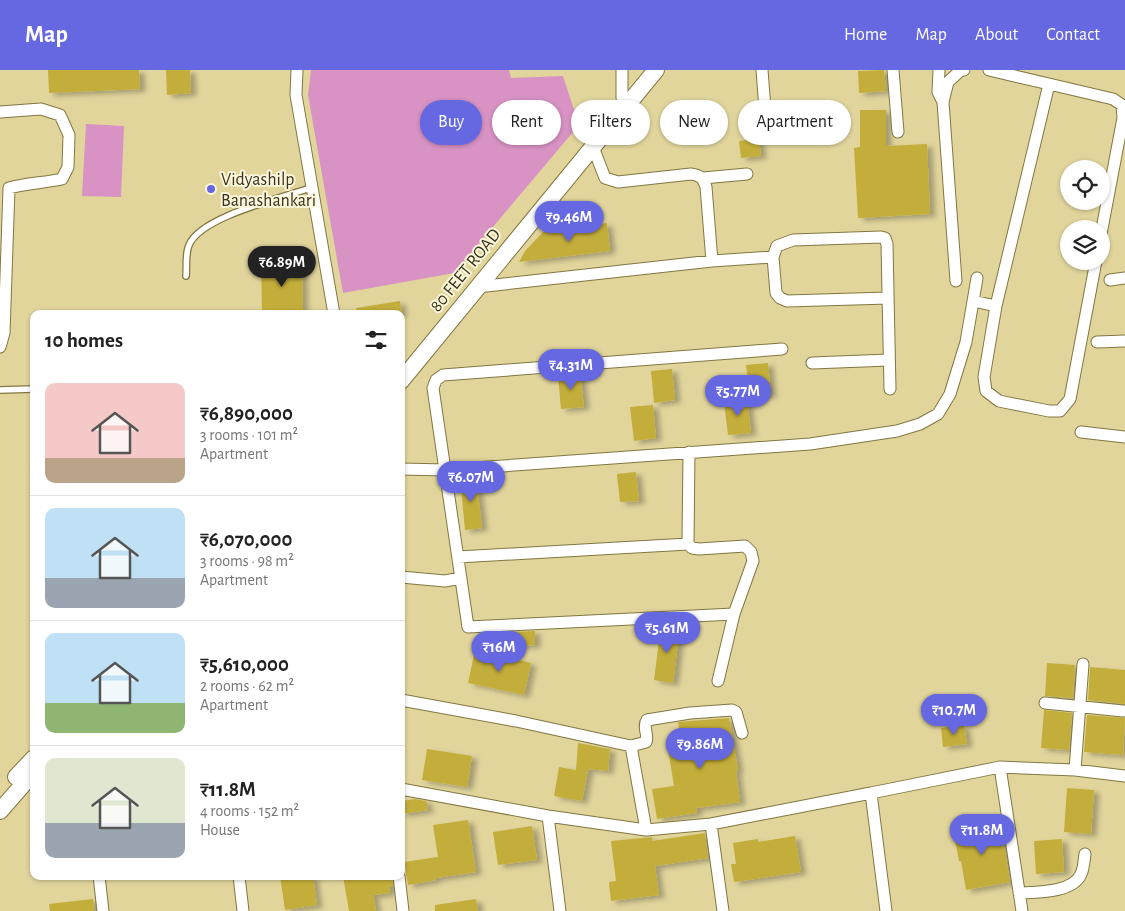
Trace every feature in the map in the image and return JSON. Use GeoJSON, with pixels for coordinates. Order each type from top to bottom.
{"type":"FeatureCollection","features":[{"type":"Feature","properties":{"kind":"main road","name":"80 FEET ROAD"},"geometry":{"type":"LineString","coordinates":[[405,362],[645,70]]}},
{"type":"Feature","properties":{"kind":"main road","name":"80 FEET ROAD"},"geometry":{"type":"LineString","coordinates":[[405,376],[656,70]]}},
{"type":"Feature","properties":{"kind":"main road"},"geometry":{"type":"LineString","coordinates":[[0,796],[30,762]]}},
{"type":"Feature","properties":{"kind":"main road"},"geometry":{"type":"LineString","coordinates":[[0,811],[30,777]]}},
{"type":"Feature","properties":{"kind":"street"},"geometry":{"type":"LineString","coordinates":[[297,70],[296,95],[333,310]]}},
{"type":"Feature","properties":{"kind":"street"},"geometry":{"type":"LineString","coordinates":[[622,70],[622,98]]}},
{"type":"Feature","properties":{"kind":"street"},"geometry":{"type":"LineString","coordinates":[[762,70],[764,100]]}},
{"type":"Feature","properties":{"kind":"street"},"geometry":{"type":"LineString","coordinates":[[893,70],[898,132]]}},
{"type":"Feature","properties":{"kind":"street"},"geometry":{"type":"LineString","coordinates":[[940,70],[938,92],[943,102]]}},
{"type":"Feature","properties":{"kind":"street"},"geometry":{"type":"LineString","coordinates":[[956,281],[943,102],[948,82],[961,70],[964,70]]}},
{"type":"Feature","properties":{"kind":"street"},"geometry":{"type":"LineString","coordinates":[[989,70],[1113,99],[1122,104],[1123,118],[1104,220]]}},
{"type":"Feature","properties":{"kind":"street"},"geometry":{"type":"LineString","coordinates":[[1049,84],[996,306],[984,377],[986,391],[999,401],[1049,411],[1060,411],[1070,399],[1094,270]]}},
{"type":"Feature","properties":{"kind":"street"},"geometry":{"type":"LineString","coordinates":[[0,112],[41,109],[60,115],[70,135],[68,167],[62,179],[44,183],[23,184],[9,188],[4,333],[0,347]]}},
{"type":"Feature","properties":{"kind":"street"},"geometry":{"type":"LineString","coordinates":[[593,147],[605,178],[618,182],[691,174],[703,178],[747,174]]}},
{"type":"Feature","properties":{"kind":"street"},"geometry":{"type":"LineString","coordinates":[[703,178],[706,187],[712,261]]}},
{"type":"Feature","properties":{"kind":"street"},"geometry":{"type":"LineString","coordinates":[[888,298],[787,301],[780,298],[776,294],[773,257],[777,246],[793,240],[885,238],[887,244],[890,389]]}},
{"type":"Feature","properties":{"kind":"street"},"geometry":{"type":"LineString","coordinates":[[477,287],[712,261],[773,257]]}},
{"type":"Feature","properties":{"kind":"street"},"geometry":{"type":"LineString","coordinates":[[405,469],[446,470],[810,444],[889,433],[920,424],[938,414],[950,394],[966,342],[977,278]]}},
{"type":"Feature","properties":{"kind":"street"},"geometry":{"type":"LineString","coordinates":[[1110,280],[1125,278]]}},
{"type":"Feature","properties":{"kind":"street"},"geometry":{"type":"LineString","coordinates":[[973,301],[996,306]]}},
{"type":"Feature","properties":{"kind":"street"},"geometry":{"type":"LineString","coordinates":[[1097,342],[1125,341]]}},
{"type":"Feature","properties":{"kind":"street"},"geometry":{"type":"LineString","coordinates":[[734,614],[468,627],[433,388],[436,380],[443,375],[782,350]]}},
{"type":"Feature","properties":{"kind":"street"},"geometry":{"type":"LineString","coordinates":[[812,363],[889,360]]}},
{"type":"Feature","properties":{"kind":"street"},"geometry":{"type":"LineString","coordinates":[[1081,432],[1125,437]]}},
{"type":"Feature","properties":{"kind":"street"},"geometry":{"type":"LineString","coordinates":[[688,544],[689,452]]}},
{"type":"Feature","properties":{"kind":"street"},"geometry":{"type":"LineString","coordinates":[[458,557],[688,544],[692,548],[699,549],[745,546],[751,552],[753,561],[734,614],[718,681]]}},
{"type":"Feature","properties":{"kind":"street"},"geometry":{"type":"LineString","coordinates":[[405,577],[445,581],[461,578]]}},
{"type":"Feature","properties":{"kind":"street"},"geometry":{"type":"LineString","coordinates":[[1075,770],[1082,664]]}},
{"type":"Feature","properties":{"kind":"street"},"geometry":{"type":"LineString","coordinates":[[405,701],[516,721],[631,746],[646,742],[646,720],[690,713],[732,710],[736,712],[742,733]]}},
{"type":"Feature","properties":{"kind":"street"},"geometry":{"type":"LineString","coordinates":[[1045,703],[1123,711]]}},
{"type":"Feature","properties":{"kind":"street"},"geometry":{"type":"LineString","coordinates":[[631,746],[646,830]]}},
{"type":"Feature","properties":{"kind":"street"},"geometry":{"type":"LineString","coordinates":[[1000,767],[1022,911]]}},
{"type":"Feature","properties":{"kind":"street"},"geometry":{"type":"LineString","coordinates":[[405,789],[548,816],[646,830],[711,824],[1000,767],[1075,770],[1125,776]]}},
{"type":"Feature","properties":{"kind":"street"},"geometry":{"type":"LineString","coordinates":[[871,793],[886,911]]}},
{"type":"Feature","properties":{"kind":"street"},"geometry":{"type":"LineString","coordinates":[[548,816],[560,911]]}},
{"type":"Feature","properties":{"kind":"street"},"geometry":{"type":"LineString","coordinates":[[711,824],[723,911]]}},
{"type":"Feature","properties":{"kind":"street"},"geometry":{"type":"LineString","coordinates":[[1019,893],[1058,890],[1072,885],[1081,875],[1085,854]]}},
{"type":"Feature","properties":{"kind":"street"},"geometry":{"type":"LineString","coordinates":[[99,880],[103,911]]}},
{"type":"Feature","properties":{"kind":"street"},"geometry":{"type":"LineString","coordinates":[[239,880],[243,911]]}},
{"type":"Feature","properties":{"kind":"street"},"geometry":{"type":"LineString","coordinates":[[399,880],[403,911]]}},
{"type":"Feature","properties":{"kind":"lane"},"geometry":{"type":"LineString","coordinates":[[186,276],[188,248],[192,239],[209,226],[260,204],[312,187]]}},
{"type":"Feature","properties":{"kind":"lane"},"geometry":{"type":"LineString","coordinates":[[0,390],[30,389]]}},
{"type":"Feature","properties":{"kind":"shaded area"},"geometry":{"type":"Polygon","coordinates":[[[311,70],[509,70],[511,78],[563,76],[571,100],[571,134],[454,273],[343,293],[308,95],[311,70]]]}},
{"type":"Feature","properties":{"kind":"shaded area"},"geometry":{"type":"Polygon","coordinates":[[[86,124],[124,126],[121,197],[82,196],[86,124]]]}},
{"type":"Feature","properties":{"kind":"building"},"geometry":{"type":"Polygon","coordinates":[[[48,70],[139,70],[140,89],[49,93],[48,70]]]}},
{"type":"Feature","properties":{"kind":"building"},"geometry":{"type":"Polygon","coordinates":[[[166,70],[190,70],[191,93],[167,95],[166,70]]]}},
{"type":"Feature","properties":{"kind":"building"},"geometry":{"type":"Polygon","coordinates":[[[884,70],[886,91],[859,93],[858,71],[884,70]]]}},
{"type":"Feature","properties":{"kind":"building"},"geometry":{"type":"Polygon","coordinates":[[[860,110],[886,110],[886,146],[927,144],[930,214],[858,218],[854,148],[860,147],[860,110]]]}},
{"type":"Feature","properties":{"kind":"building"},"geometry":{"type":"Polygon","coordinates":[[[739,145],[760,145],[761,156],[741,158],[739,145]]]}},
{"type":"Feature","properties":{"kind":"building"},"geometry":{"type":"Polygon","coordinates":[[[607,223],[610,251],[519,262],[525,251],[543,232],[607,223]]]}},
{"type":"Feature","properties":{"kind":"building"},"geometry":{"type":"Polygon","coordinates":[[[302,262],[303,310],[262,310],[261,263],[302,262]]]}},
{"type":"Feature","properties":{"kind":"building"},"geometry":{"type":"Polygon","coordinates":[[[400,301],[401,310],[356,310],[356,308],[400,301]]]}},
{"type":"Feature","properties":{"kind":"building"},"geometry":{"type":"Polygon","coordinates":[[[768,363],[771,395],[750,397],[746,365],[768,363]]]}},
{"type":"Feature","properties":{"kind":"building"},"geometry":{"type":"Polygon","coordinates":[[[672,369],[675,400],[654,403],[651,371],[672,369]]]}},
{"type":"Feature","properties":{"kind":"building"},"geometry":{"type":"Polygon","coordinates":[[[580,373],[584,407],[561,409],[558,376],[580,373]]]}},
{"type":"Feature","properties":{"kind":"building"},"geometry":{"type":"Polygon","coordinates":[[[747,400],[751,433],[728,435],[724,402],[747,400]]]}},
{"type":"Feature","properties":{"kind":"building"},"geometry":{"type":"Polygon","coordinates":[[[653,405],[656,438],[634,441],[630,407],[653,405]]]}},
{"type":"Feature","properties":{"kind":"building"},"geometry":{"type":"Polygon","coordinates":[[[636,472],[639,501],[620,502],[617,474],[636,472]]]}},
{"type":"Feature","properties":{"kind":"building"},"geometry":{"type":"Polygon","coordinates":[[[476,475],[482,528],[465,530],[460,477],[476,475]]]}},
{"type":"Feature","properties":{"kind":"building"},"geometry":{"type":"Polygon","coordinates":[[[661,625],[680,627],[673,683],[654,680],[661,625]]]}},
{"type":"Feature","properties":{"kind":"building"},"geometry":{"type":"Polygon","coordinates":[[[535,631],[535,645],[511,646],[510,632],[535,631]]]}},
{"type":"Feature","properties":{"kind":"building"},"geometry":{"type":"Polygon","coordinates":[[[475,650],[531,663],[524,695],[468,683],[475,650]]]}},
{"type":"Feature","properties":{"kind":"building"},"geometry":{"type":"Polygon","coordinates":[[[1047,663],[1075,665],[1073,698],[1045,696],[1047,663]]]}},
{"type":"Feature","properties":{"kind":"building"},"geometry":{"type":"Polygon","coordinates":[[[1090,667],[1125,670],[1125,704],[1088,700],[1090,667]]]}},
{"type":"Feature","properties":{"kind":"building"},"geometry":{"type":"Polygon","coordinates":[[[1044,710],[1072,713],[1069,750],[1041,748],[1044,710]]]}},
{"type":"Feature","properties":{"kind":"building"},"geometry":{"type":"Polygon","coordinates":[[[1087,715],[1125,718],[1123,755],[1084,752],[1087,715]]]}},
{"type":"Feature","properties":{"kind":"building"},"geometry":{"type":"Polygon","coordinates":[[[729,718],[738,770],[736,771],[740,802],[696,808],[697,813],[657,819],[652,789],[674,786],[668,749],[682,747],[678,722],[729,718]]]}},
{"type":"Feature","properties":{"kind":"building"},"geometry":{"type":"Polygon","coordinates":[[[964,725],[967,744],[943,747],[941,728],[964,725]]]}},
{"type":"Feature","properties":{"kind":"building"},"geometry":{"type":"Polygon","coordinates":[[[578,743],[610,749],[608,771],[588,769],[582,801],[554,796],[559,767],[576,770],[578,743]]]}},
{"type":"Feature","properties":{"kind":"building"},"geometry":{"type":"Polygon","coordinates":[[[427,749],[472,756],[467,787],[422,780],[427,749]]]}},
{"type":"Feature","properties":{"kind":"building"},"geometry":{"type":"Polygon","coordinates":[[[1067,788],[1094,790],[1091,834],[1064,832],[1067,788]]]}},
{"type":"Feature","properties":{"kind":"building"},"geometry":{"type":"Polygon","coordinates":[[[415,799],[426,801],[428,810],[405,813],[405,800],[415,799]]]}},
{"type":"Feature","properties":{"kind":"building"},"geometry":{"type":"Polygon","coordinates":[[[468,820],[476,872],[435,878],[436,880],[408,885],[405,862],[438,857],[433,825],[468,820]]]}},
{"type":"Feature","properties":{"kind":"building"},"geometry":{"type":"Polygon","coordinates":[[[1000,822],[1010,882],[966,890],[953,830],[1000,822]]]}},
{"type":"Feature","properties":{"kind":"building"},"geometry":{"type":"Polygon","coordinates":[[[532,826],[537,860],[498,865],[493,832],[532,826]]]}},
{"type":"Feature","properties":{"kind":"building"},"geometry":{"type":"Polygon","coordinates":[[[705,833],[708,858],[655,866],[659,895],[611,901],[609,882],[616,881],[611,841],[652,837],[652,841],[705,833]]]}},
{"type":"Feature","properties":{"kind":"building"},"geometry":{"type":"Polygon","coordinates":[[[795,836],[801,872],[734,882],[731,864],[736,864],[733,843],[758,839],[758,842],[795,836]]]}},
{"type":"Feature","properties":{"kind":"building"},"geometry":{"type":"Polygon","coordinates":[[[1062,839],[1064,872],[1036,874],[1034,841],[1062,839]]]}},
{"type":"Feature","properties":{"kind":"building"},"geometry":{"type":"Polygon","coordinates":[[[281,880],[314,880],[317,905],[285,910],[281,880]]]}},
{"type":"Feature","properties":{"kind":"building"},"geometry":{"type":"Polygon","coordinates":[[[344,880],[392,880],[393,887],[389,887],[390,893],[373,895],[376,911],[349,911],[344,880]]]}},
{"type":"Feature","properties":{"kind":"building"},"geometry":{"type":"Polygon","coordinates":[[[93,899],[94,911],[50,911],[49,904],[93,899]]]}},
{"type":"Feature","properties":{"kind":"building"},"geometry":{"type":"Polygon","coordinates":[[[476,899],[478,911],[435,911],[435,905],[476,899]]]}},
{"type":"Feature","properties":{"kind":"place","name":"Vidyashilp Banashankari"},"geometry":{"type":"Point","coordinates":[211,189]}}]}
